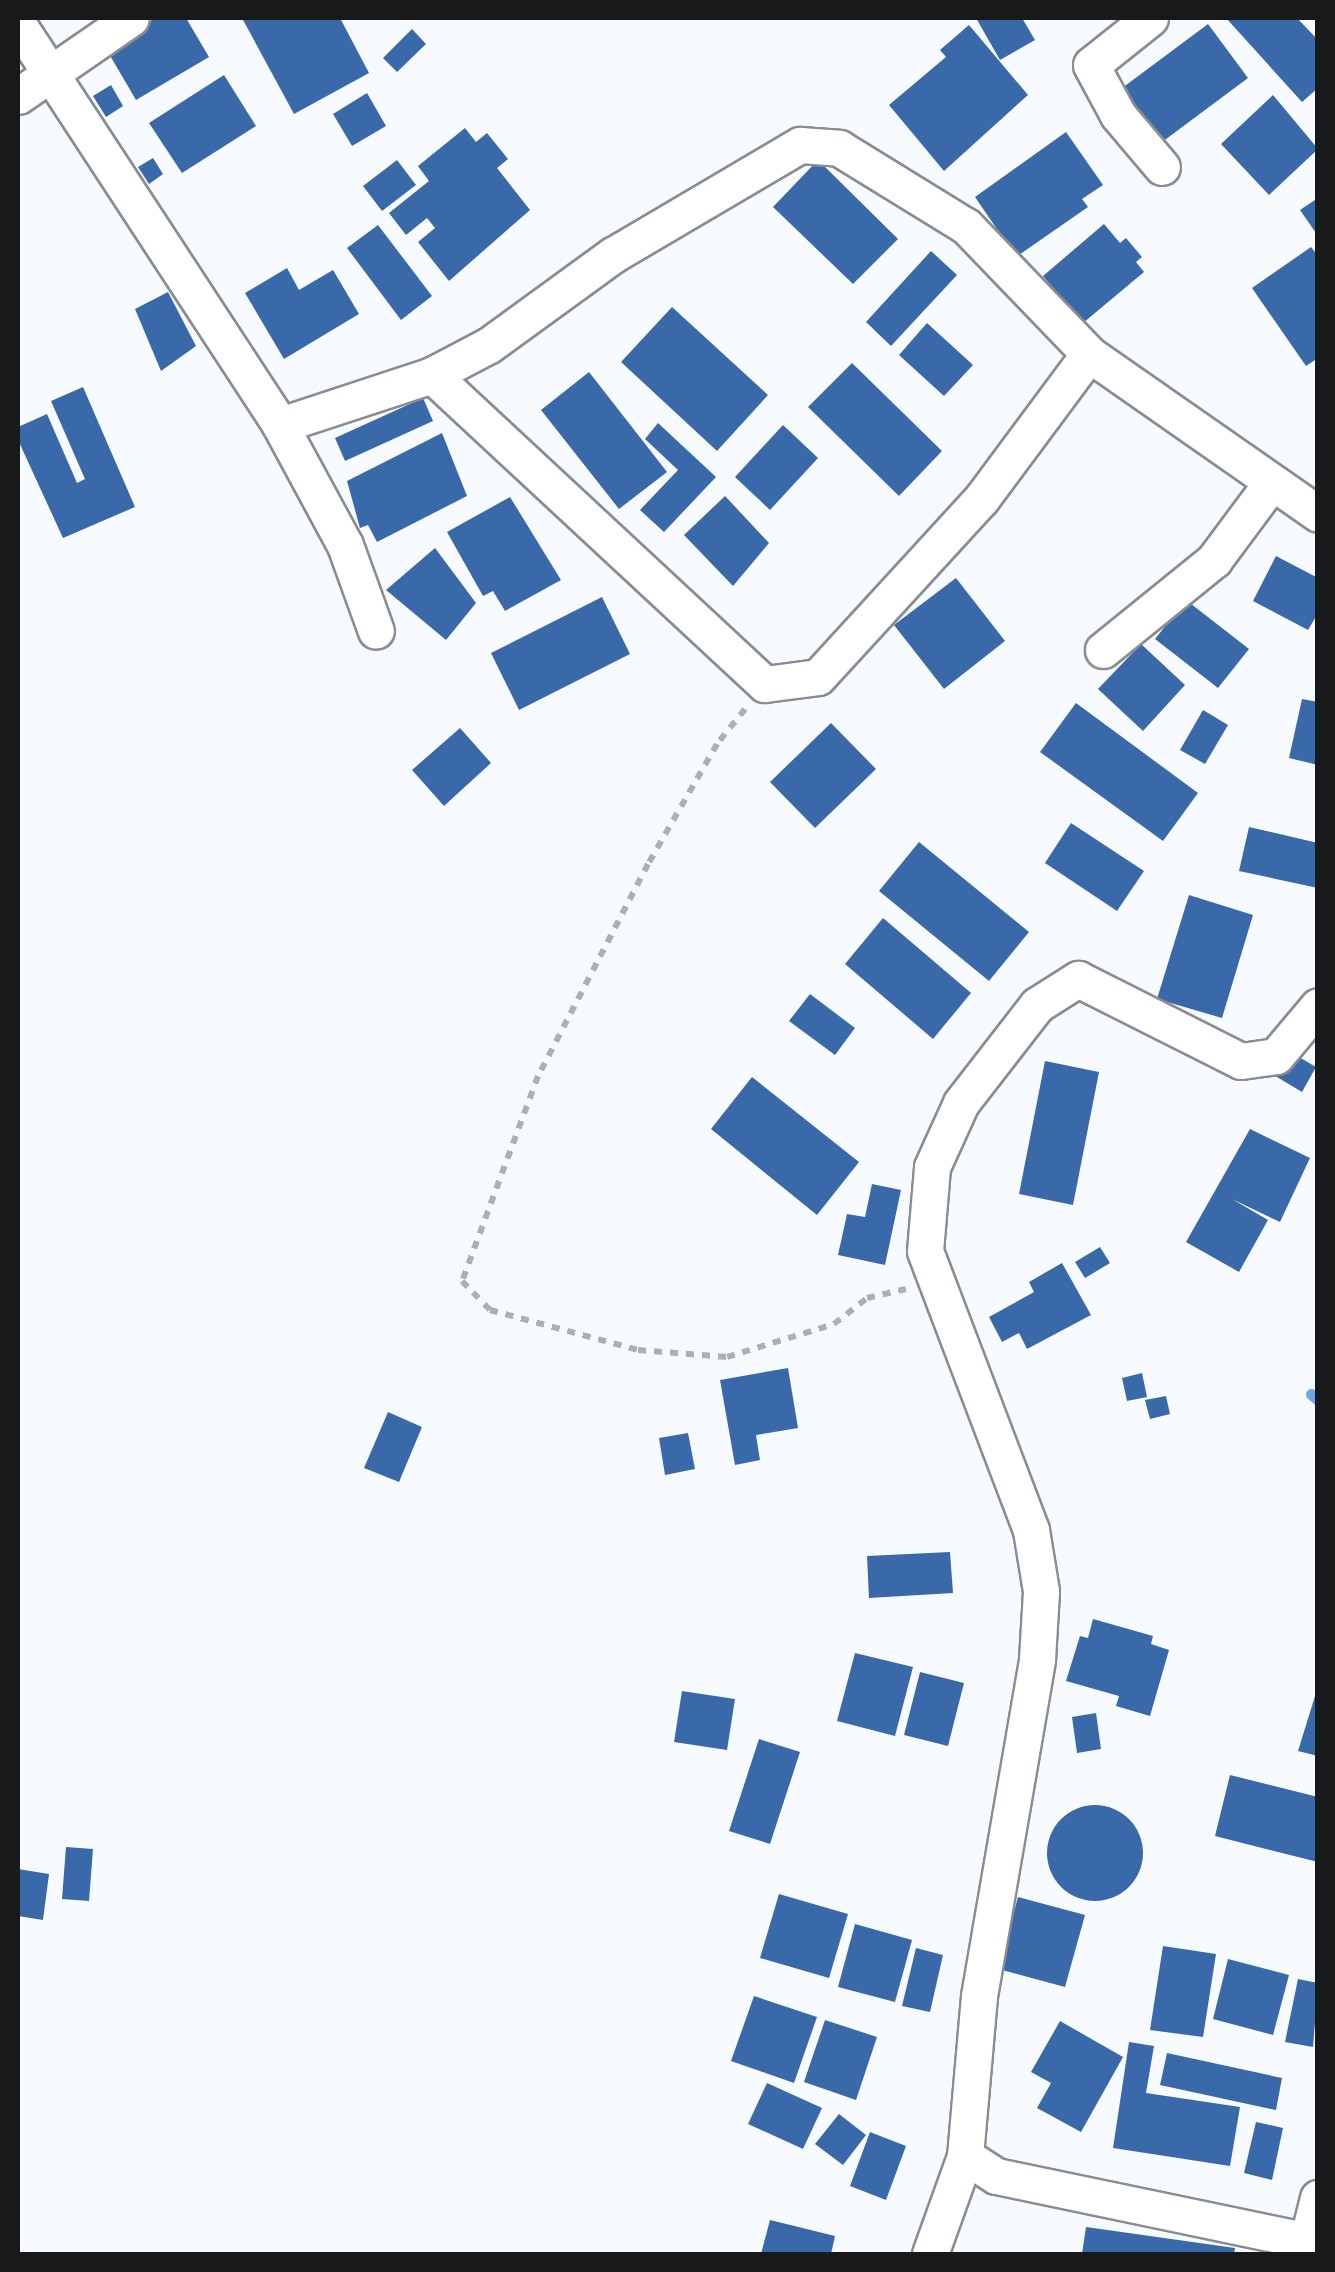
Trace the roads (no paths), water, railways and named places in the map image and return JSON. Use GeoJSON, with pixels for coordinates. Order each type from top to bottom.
{"type":"FeatureCollection","features":[{"type":"Feature","properties":{"kind":"street"},"geometry":{"type":"LineString","coordinates":[[18,96],[131,18]]}},
{"type":"Feature","properties":{"kind":"street"},"geometry":{"type":"LineString","coordinates":[[1150,18],[1091,65],[1118,115],[1162,166]]}},
{"type":"Feature","properties":{"kind":"street"},"geometry":{"type":"LineString","coordinates":[[18,24],[280,424],[345,545],[376,631]]}},
{"type":"Feature","properties":{"kind":"street"},"geometry":{"type":"LineString","coordinates":[[280,424],[432,375],[488,345],[613,255],[800,145],[838,148],[966,226],[1089,354],[1318,514]]}},
{"type":"Feature","properties":{"kind":"street"},"geometry":{"type":"LineString","coordinates":[[432,375],[765,684],[818,677],[982,498],[1089,354]]}},
{"type":"Feature","properties":{"kind":"street"},"geometry":{"type":"LineString","coordinates":[[1102,650],[1214,560],[1272,482]]}},
{"type":"Feature","properties":{"kind":"street"},"geometry":{"type":"LineString","coordinates":[[930,2254],[965,2156],[979,1996],[1037,1659],[1041,1591],[1031,1530],[925,1251],[932,1167],[960,1102],[1037,1005],[1078,979],[1241,1061],[1276,1056],[1318,1006]]}},
{"type":"Feature","properties":{"kind":"street"},"geometry":{"type":"LineString","coordinates":[[965,2156],[996,2176],[1306,2248],[1318,2198]]}},
{"type":"Feature","properties":{"kind":"waterway"},"geometry":{"type":"LineString","coordinates":[[1311,1394],[1318,1400]]}}]}
